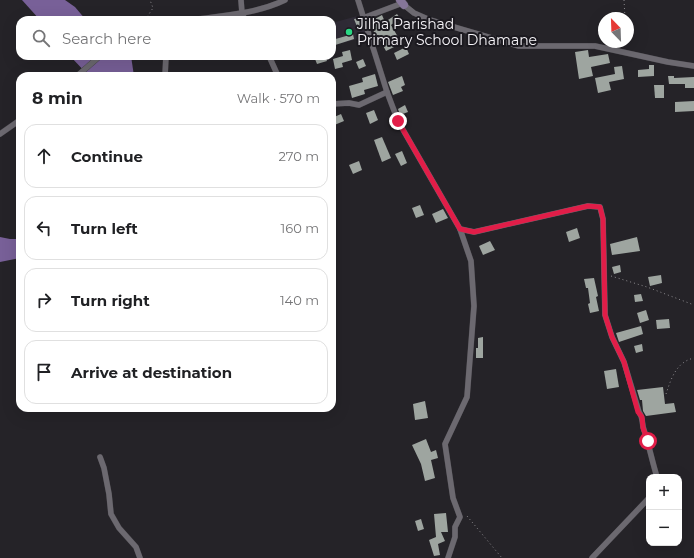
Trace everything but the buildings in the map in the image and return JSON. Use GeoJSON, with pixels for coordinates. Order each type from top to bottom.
{"type":"FeatureCollection","features":[{"type":"Feature","properties":{"kind":"street"},"geometry":{"type":"LineString","coordinates":[[241,0],[243,16]]}},
{"type":"Feature","properties":{"kind":"street"},"geometry":{"type":"LineString","coordinates":[[220,16],[242,13],[285,0]]}},
{"type":"Feature","properties":{"kind":"street"},"geometry":{"type":"LineString","coordinates":[[358,0],[387,92],[398,121],[460,229],[472,261],[474,306],[467,397],[445,444],[453,498],[460,516],[455,526],[454,537],[448,558]]}},
{"type":"Feature","properties":{"kind":"street"},"geometry":{"type":"LineString","coordinates":[[363,18],[402,3],[414,13],[430,20],[519,46],[596,46],[668,62],[694,66]]}},
{"type":"Feature","properties":{"kind":"street"},"geometry":{"type":"LineString","coordinates":[[82,72],[95,60]]}},
{"type":"Feature","properties":{"kind":"street"},"geometry":{"type":"LineString","coordinates":[[165,72],[166,60]]}},
{"type":"Feature","properties":{"kind":"street"},"geometry":{"type":"LineString","coordinates":[[271,60],[276,72]]}},
{"type":"Feature","properties":{"kind":"street"},"geometry":{"type":"LineString","coordinates":[[336,104],[349,103],[359,105],[387,92]]}},
{"type":"Feature","properties":{"kind":"street"},"geometry":{"type":"LineString","coordinates":[[0,134],[16,123]]}},
{"type":"Feature","properties":{"kind":"street"},"geometry":{"type":"LineString","coordinates":[[460,229],[474,232],[588,206],[600,207],[603,219],[605,315],[612,337],[624,362],[638,412],[642,417],[643,428],[648,441],[656,474]]}},
{"type":"Feature","properties":{"kind":"street"},"geometry":{"type":"LineString","coordinates":[[100,457],[104,468],[111,514],[119,528],[136,547],[140,558]]}},
{"type":"Feature","properties":{"kind":"street"},"geometry":{"type":"LineString","coordinates":[[592,558],[646,501]]}},
{"type":"Feature","properties":{"kind":"path"},"geometry":{"type":"LineString","coordinates":[[148,16],[153,8],[150,0]]}},
{"type":"Feature","properties":{"kind":"path"},"geometry":{"type":"LineString","coordinates":[[624,0],[625,12]]}},
{"type":"Feature","properties":{"kind":"path"},"geometry":{"type":"LineString","coordinates":[[604,274],[647,287],[694,305]]}},
{"type":"Feature","properties":{"kind":"path"},"geometry":{"type":"LineString","coordinates":[[666,394],[672,376],[681,364],[688,359],[694,358]]}},
{"type":"Feature","properties":{"kind":"path"},"geometry":{"type":"LineString","coordinates":[[460,516],[468,516],[502,558]]}},
{"type":"Feature","properties":{"kind":"shaded area"},"geometry":{"type":"Polygon","coordinates":[[[22,0],[65,0],[75,7],[83,16],[36,16],[22,0]]]}},
{"type":"Feature","properties":{"kind":"shaded area","name":"Jilha Parishad Primary School Dhamane"},"geometry":{"type":"Polygon","coordinates":[[[361,15],[368,36],[336,45],[336,22],[361,15]]]}},
{"type":"Feature","properties":{"kind":"shaded area"},"geometry":{"type":"Polygon","coordinates":[[[74,60],[132,60],[133,72],[85,72],[74,60]]]}},
{"type":"Feature","properties":{"kind":"shaded area"},"geometry":{"type":"Polygon","coordinates":[[[0,237],[16,239],[16,259],[0,262],[0,237]]]}},
{"type":"Feature","properties":{"kind":"place","name":"Jilha Parishad Primary School Dhamane"},"geometry":{"type":"Point","coordinates":[349,32]}},
{"type":"Feature","properties":{"kind":"route"},"geometry":{"type":"LineString","coordinates":[[398,121],[439,190],[460,229],[474,232],[588,206],[600,207],[603,219],[605,315],[612,337],[624,362],[638,412],[642,417],[643,428],[648,441]]}}]}
